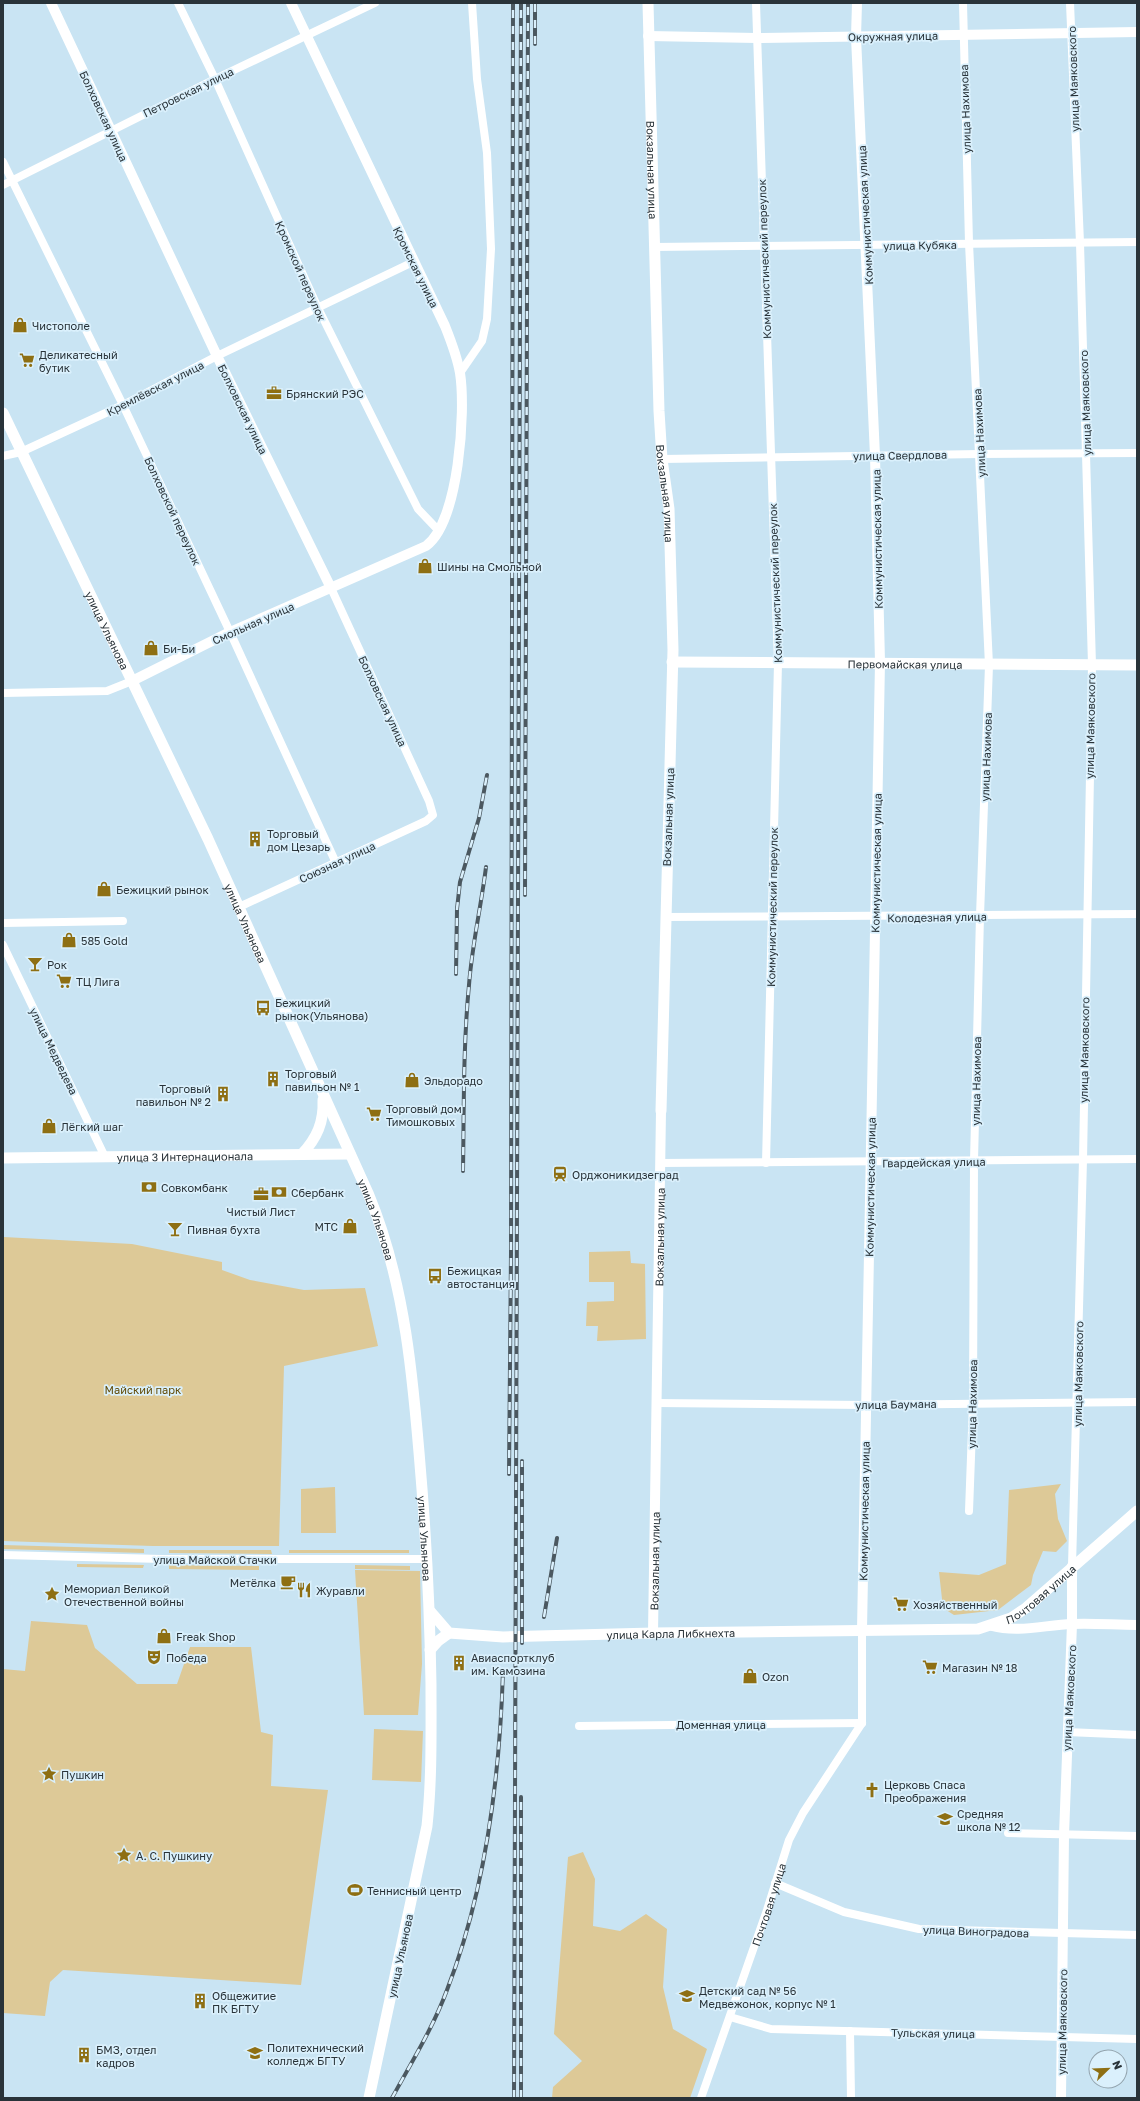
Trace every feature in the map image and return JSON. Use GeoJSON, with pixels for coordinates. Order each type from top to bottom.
{"type":"FeatureCollection","features":[{"type":"Feature","properties":{"kind":"main road","name":"Вокзальная улица"},"geometry":{"type":"LineString","coordinates":[[648,3],[654,247],[662,459],[670,523],[672,662],[661,1111]]}},
{"type":"Feature","properties":{"kind":"main road","name":"улица Ульянова"},"geometry":{"type":"LineString","coordinates":[[3,413],[239,907],[350,1154],[370,1200],[384,1239],[401,1303],[415,1404],[428,1559],[430,1611],[431,1766],[427,1826],[369,2098]]}},
{"type":"Feature","properties":{"kind":"main road","name":"Первомайская улица"},"geometry":{"type":"LineString","coordinates":[[672,662],[880,662],[989,665],[1137,665]]}},
{"type":"Feature","properties":{"kind":"main road"},"geometry":{"type":"LineString","coordinates":[[302,1154],[319,1131],[323,1111],[323,1095]]}},
{"type":"Feature","properties":{"kind":"main road","name":"улица 3 Интернационала"},"geometry":{"type":"LineString","coordinates":[[3,1158],[350,1154]]}},
{"type":"Feature","properties":{"kind":"main road","name":"Почтовая улица"},"geometry":{"type":"LineString","coordinates":[[922,1629],[978,1629],[992,1626],[1011,1618],[1026,1608],[1072,1566],[1137,1511]]}},
{"type":"Feature","properties":{"kind":"main road"},"geometry":{"type":"LineString","coordinates":[[430,1611],[448,1633],[430,1650]]}},
{"type":"Feature","properties":{"kind":"main road","name":"улица Карла Либкнехта"},"geometry":{"type":"LineString","coordinates":[[448,1633],[503,1637],[922,1629]]}},
{"type":"Feature","properties":{"kind":"street","name":"Болховская улица"},"geometry":{"type":"LineString","coordinates":[[51,3],[217,356],[331,588],[429,801],[433,815]]}},
{"type":"Feature","properties":{"kind":"street","name":"Кромской переулок"},"geometry":{"type":"LineString","coordinates":[[178,3],[215,79],[318,308],[418,509],[439,530]]}},
{"type":"Feature","properties":{"kind":"street","name":"Кромская улица"},"geometry":{"type":"LineString","coordinates":[[291,3],[449,336],[460,373],[460,421],[456,473],[446,514],[439,530],[430,543]]}},
{"type":"Feature","properties":{"kind":"street","name":"Петровская улица"},"geometry":{"type":"LineString","coordinates":[[3,185],[215,79],[375,3]]}},
{"type":"Feature","properties":{"kind":"street"},"geometry":{"type":"LineString","coordinates":[[460,373],[482,341],[487,319],[491,249],[487,153],[477,79],[472,3]]}},
{"type":"Feature","properties":{"kind":"street","name":"Коммунистический переулок"},"geometry":{"type":"LineString","coordinates":[[756,3],[778,663],[766,1163]]}},
{"type":"Feature","properties":{"kind":"street","name":"Коммунистическая улица"},"geometry":{"type":"LineString","coordinates":[[857,3],[856,37],[867,246],[875,456],[880,662],[865,1405],[862,1723]]}},
{"type":"Feature","properties":{"kind":"street","name":"улица Нахимова"},"geometry":{"type":"LineString","coordinates":[[963,3],[969,244],[989,665],[980,916],[974,1161],[972,1403],[969,1511]]}},
{"type":"Feature","properties":{"kind":"street","name":"улица Маяковского"},"geometry":{"type":"LineString","coordinates":[[1061,2098],[1064,1834],[1078,1404],[1086,916],[1092,665],[1080,243],[1070,33],[1070,3]]}},
{"type":"Feature","properties":{"kind":"street","name":"Окружная улица"},"geometry":{"type":"LineString","coordinates":[[648,36],[757,38],[1137,32]]}},
{"type":"Feature","properties":{"kind":"street","name":"Болховской переулок"},"geometry":{"type":"LineString","coordinates":[[3,162],[123,404],[336,863]]}},
{"type":"Feature","properties":{"kind":"street","name":"улица Кубяка"},"geometry":{"type":"LineString","coordinates":[[654,247],[867,246],[1137,242]]}},
{"type":"Feature","properties":{"kind":"street","name":"Кремлёвская улица"},"geometry":{"type":"LineString","coordinates":[[3,456],[22,452],[413,262]]}},
{"type":"Feature","properties":{"kind":"street","name":"улица Свердлова"},"geometry":{"type":"LineString","coordinates":[[662,459],[1137,453]]}},
{"type":"Feature","properties":{"kind":"street","name":"Смольная улица"},"geometry":{"type":"LineString","coordinates":[[3,693],[108,691],[132,681],[230,632],[430,543]]}},
{"type":"Feature","properties":{"kind":"street","name":"Союзная улица"},"geometry":{"type":"LineString","coordinates":[[239,907],[426,821],[433,815]]}},
{"type":"Feature","properties":{"kind":"street","name":"Колодезная улица"},"geometry":{"type":"LineString","coordinates":[[666,917],[1086,916],[1137,914]]}},
{"type":"Feature","properties":{"kind":"street"},"geometry":{"type":"LineString","coordinates":[[3,923],[123,921]]}},
{"type":"Feature","properties":{"kind":"street","name":"улица Медведева"},"geometry":{"type":"LineString","coordinates":[[3,945],[106,1157]]}},
{"type":"Feature","properties":{"kind":"street","name":"Вокзальная улица"},"geometry":{"type":"LineString","coordinates":[[653,1633],[661,1111]]}},
{"type":"Feature","properties":{"kind":"street","name":"Гвардейская улица"},"geometry":{"type":"LineString","coordinates":[[660,1163],[1137,1159]]}},
{"type":"Feature","properties":{"kind":"street","name":"улица Баумана"},"geometry":{"type":"LineString","coordinates":[[656,1403],[865,1405],[972,1403],[1078,1404],[1137,1402]]}},
{"type":"Feature","properties":{"kind":"street","name":"улица Майской Стачки"},"geometry":{"type":"LineString","coordinates":[[3,1555],[151,1559],[428,1559]]}},
{"type":"Feature","properties":{"kind":"street"},"geometry":{"type":"LineString","coordinates":[[992,1626],[1003,1629],[1023,1629],[1072,1624],[1137,1625]]}},
{"type":"Feature","properties":{"kind":"street","name":"Доменная улица"},"geometry":{"type":"LineString","coordinates":[[579,1726],[862,1723]]}},
{"type":"Feature","properties":{"kind":"street","name":"Почтовая улица"},"geometry":{"type":"LineString","coordinates":[[701,2098],[730,2017],[789,1840],[803,1812],[862,1723]]}},
{"type":"Feature","properties":{"kind":"street"},"geometry":{"type":"LineString","coordinates":[[1067,1732],[1137,1735]]}},
{"type":"Feature","properties":{"kind":"street"},"geometry":{"type":"LineString","coordinates":[[1008,1833],[1137,1836]]}},
{"type":"Feature","properties":{"kind":"street","name":"улица Виноградова"},"geometry":{"type":"LineString","coordinates":[[775,1883],[844,1912],[919,1929],[1137,1935]]}},
{"type":"Feature","properties":{"kind":"street","name":"Тульская улица"},"geometry":{"type":"LineString","coordinates":[[730,2017],[771,2029],[1137,2039]]}},
{"type":"Feature","properties":{"kind":"street"},"geometry":{"type":"LineString","coordinates":[[850,2031],[851,2098]]}},
{"type":"Feature","properties":{"kind":"green space","name":"Майский парк"},"geometry":{"type":"Polygon","coordinates":[[[4,1237],[132,1244],[222,1262],[222,1270],[250,1280],[304,1290],[365,1288],[378,1346],[284,1366],[279,1546],[153,1546],[3,1541],[4,1237]]]}},
{"type":"Feature","properties":{"kind":"green space"},"geometry":{"type":"Polygon","coordinates":[[[630,1251],[631,1263],[645,1264],[646,1339],[597,1341],[598,1326],[586,1326],[587,1302],[614,1301],[614,1282],[589,1282],[589,1252],[630,1251]]]}},
{"type":"Feature","properties":{"kind":"green space"},"geometry":{"type":"Polygon","coordinates":[[[1061,1484],[1055,1494],[1058,1519],[1067,1541],[1056,1552],[1043,1551],[1033,1575],[1031,1585],[998,1610],[954,1615],[943,1608],[939,1572],[979,1575],[1006,1564],[1009,1490],[1061,1484]]]}},
{"type":"Feature","properties":{"kind":"green space"},"geometry":{"type":"Polygon","coordinates":[[[335,1487],[336,1533],[301,1533],[301,1489],[335,1487]]]}},
{"type":"Feature","properties":{"kind":"green space"},"geometry":{"type":"Polygon","coordinates":[[[3,1545],[144,1549],[144,1553],[3,1549],[3,1545]]]}},
{"type":"Feature","properties":{"kind":"green space"},"geometry":{"type":"Polygon","coordinates":[[[169,1550],[271,1550],[272,1554],[169,1553],[169,1550]]]}},
{"type":"Feature","properties":{"kind":"green space"},"geometry":{"type":"Polygon","coordinates":[[[289,1550],[409,1550],[409,1553],[289,1553],[289,1550]]]}},
{"type":"Feature","properties":{"kind":"green space"},"geometry":{"type":"Polygon","coordinates":[[[77,1564],[144,1565],[143,1568],[77,1567],[77,1564]]]}},
{"type":"Feature","properties":{"kind":"green space"},"geometry":{"type":"Polygon","coordinates":[[[169,1565],[259,1566],[259,1570],[169,1569],[169,1565]]]}},
{"type":"Feature","properties":{"kind":"green space"},"geometry":{"type":"Polygon","coordinates":[[[355,1565],[410,1566],[410,1570],[355,1569],[355,1565]]]}},
{"type":"Feature","properties":{"kind":"green space"},"geometry":{"type":"Polygon","coordinates":[[[355,1570],[420,1571],[422,1664],[418,1715],[364,1715],[355,1570]]]}},
{"type":"Feature","properties":{"kind":"green space"},"geometry":{"type":"Polygon","coordinates":[[[31,1621],[87,1625],[95,1648],[137,1684],[177,1684],[190,1647],[251,1647],[261,1732],[273,1735],[271,1786],[328,1790],[301,1985],[63,1970],[50,1982],[45,2016],[3,2013],[3,1669],[25,1671],[31,1621]]]}},
{"type":"Feature","properties":{"kind":"green space"},"geometry":{"type":"Polygon","coordinates":[[[374,1729],[423,1731],[421,1782],[372,1780],[374,1729]]]}},
{"type":"Feature","properties":{"kind":"green space"},"geometry":{"type":"Polygon","coordinates":[[[583,1852],[595,1879],[593,1926],[620,1931],[646,1914],[667,1929],[663,1987],[673,2029],[707,2049],[690,2098],[552,2098],[553,2087],[582,2061],[554,2034],[568,1857],[583,1852]]]}},
{"type":"Feature","properties":{"kind":"railway"},"geometry":{"type":"LineString","coordinates":[[509,1474],[511,1253],[513,3]]}},
{"type":"Feature","properties":{"kind":"railway"},"geometry":{"type":"LineString","coordinates":[[514,2098],[521,3]]}},
{"type":"Feature","properties":{"kind":"railway"},"geometry":{"type":"LineString","coordinates":[[525,895],[528,3]]}},
{"type":"Feature","properties":{"kind":"railway"},"geometry":{"type":"LineString","coordinates":[[535,3],[535,44]]}},
{"type":"Feature","properties":{"kind":"railway"},"geometry":{"type":"LineString","coordinates":[[456,974],[457,909],[460,882],[479,818],[487,775]]}},
{"type":"Feature","properties":{"kind":"railway"},"geometry":{"type":"LineString","coordinates":[[463,1171],[464,1078],[467,1008],[472,955],[486,867]]}},
{"type":"Feature","properties":{"kind":"railway"},"geometry":{"type":"LineString","coordinates":[[522,1461],[522,1643]]}},
{"type":"Feature","properties":{"kind":"railway"},"geometry":{"type":"LineString","coordinates":[[544,1617],[557,1538]]}},
{"type":"Feature","properties":{"kind":"railway"},"geometry":{"type":"LineString","coordinates":[[392,2098],[435,2018],[447,1990],[471,1913],[481,1873],[494,1792],[503,1670]]}},
{"type":"Feature","properties":{"kind":"railway"},"geometry":{"type":"LineString","coordinates":[[521,1797],[521,2098]]}},
{"type":"Feature","properties":{"kind":"place","name":"Чистополе"},"geometry":{"type":"Point","coordinates":[20,325]}},
{"type":"Feature","properties":{"kind":"place","name":"Деликатесный бутик"},"geometry":{"type":"Point","coordinates":[27,360]}},
{"type":"Feature","properties":{"kind":"place","name":"Брянский РЭС"},"geometry":{"type":"Point","coordinates":[274,393]}},
{"type":"Feature","properties":{"kind":"place","name":"Шины на Смольной"},"geometry":{"type":"Point","coordinates":[425,566]}},
{"type":"Feature","properties":{"kind":"place","name":"Би-Би"},"geometry":{"type":"Point","coordinates":[151,648]}},
{"type":"Feature","properties":{"kind":"place","name":"Торговый дом Цезарь"},"geometry":{"type":"Point","coordinates":[255,839]}},
{"type":"Feature","properties":{"kind":"place","name":"Бежицкий рынок"},"geometry":{"type":"Point","coordinates":[104,889]}},
{"type":"Feature","properties":{"kind":"place","name":"585 Gold"},"geometry":{"type":"Point","coordinates":[69,940]}},
{"type":"Feature","properties":{"kind":"place","name":"Рок"},"geometry":{"type":"Point","coordinates":[35,964]}},
{"type":"Feature","properties":{"kind":"place","name":"ТЦ Лига"},"geometry":{"type":"Point","coordinates":[64,981]}},
{"type":"Feature","properties":{"kind":"place","name":"Бежицкий рынок(Ульянова)"},"geometry":{"type":"Point","coordinates":[263,1008]}},
{"type":"Feature","properties":{"kind":"place","name":"Торговый павильон № 1"},"geometry":{"type":"Point","coordinates":[273,1079]}},
{"type":"Feature","properties":{"kind":"place","name":"Эльдорадо"},"geometry":{"type":"Point","coordinates":[412,1080]}},
{"type":"Feature","properties":{"kind":"place","name":"Торговый павильон № 2"},"geometry":{"type":"Point","coordinates":[223,1094]}},
{"type":"Feature","properties":{"kind":"place","name":"Торговый дом Тимошковых"},"geometry":{"type":"Point","coordinates":[374,1114]}},
{"type":"Feature","properties":{"kind":"place","name":"Лёгкий шаг"},"geometry":{"type":"Point","coordinates":[49,1126]}},
{"type":"Feature","properties":{"kind":"place","name":"Орджоникидзеград"},"geometry":{"type":"Point","coordinates":[560,1174]}},
{"type":"Feature","properties":{"kind":"place","name":"Совкомбанк"},"geometry":{"type":"Point","coordinates":[149,1187]}},
{"type":"Feature","properties":{"kind":"place","name":"Сбербанк"},"geometry":{"type":"Point","coordinates":[279,1192]}},
{"type":"Feature","properties":{"kind":"place","name":"Чистый Лист"},"geometry":{"type":"Point","coordinates":[261,1194]}},
{"type":"Feature","properties":{"kind":"place","name":"МТС"},"geometry":{"type":"Point","coordinates":[350,1226]}},
{"type":"Feature","properties":{"kind":"place","name":"Пивная бухта"},"geometry":{"type":"Point","coordinates":[175,1229]}},
{"type":"Feature","properties":{"kind":"place","name":"Бежицкая автостанция"},"geometry":{"type":"Point","coordinates":[435,1276]}},
{"type":"Feature","properties":{"kind":"place","name":"Метёлка"},"geometry":{"type":"Point","coordinates":[288,1582]}},
{"type":"Feature","properties":{"kind":"place","name":"Журавли"},"geometry":{"type":"Point","coordinates":[304,1590]}},
{"type":"Feature","properties":{"kind":"place","name":"Мемориал Великой Отечественной войны"},"geometry":{"type":"Point","coordinates":[52,1594]}},
{"type":"Feature","properties":{"kind":"place","name":"Хозяйственный"},"geometry":{"type":"Point","coordinates":[901,1604]}},
{"type":"Feature","properties":{"kind":"place","name":"Freak Shop"},"geometry":{"type":"Point","coordinates":[164,1636]}},
{"type":"Feature","properties":{"kind":"place","name":"Победа"},"geometry":{"type":"Point","coordinates":[154,1657]}},
{"type":"Feature","properties":{"kind":"place","name":"Авиаспортклуб им. Камозина"},"geometry":{"type":"Point","coordinates":[459,1663]}},
{"type":"Feature","properties":{"kind":"place","name":"Магазин № 18"},"geometry":{"type":"Point","coordinates":[930,1667]}},
{"type":"Feature","properties":{"kind":"place","name":"Ozon"},"geometry":{"type":"Point","coordinates":[750,1676]}},
{"type":"Feature","properties":{"kind":"place","name":"Пушкин"},"geometry":{"type":"Point","coordinates":[49,1774]}},
{"type":"Feature","properties":{"kind":"place","name":"Церковь Спаса Преображения"},"geometry":{"type":"Point","coordinates":[872,1790]}},
{"type":"Feature","properties":{"kind":"place","name":"Средняя школа № 12"},"geometry":{"type":"Point","coordinates":[945,1819]}},
{"type":"Feature","properties":{"kind":"place","name":"А. С. Пушкину"},"geometry":{"type":"Point","coordinates":[124,1855]}},
{"type":"Feature","properties":{"kind":"place","name":"Теннисный центр"},"geometry":{"type":"Point","coordinates":[355,1890]}},
{"type":"Feature","properties":{"kind":"place","name":"Детский сад № 56 Медвежонок, корпус № 1"},"geometry":{"type":"Point","coordinates":[687,1996]}},
{"type":"Feature","properties":{"kind":"place","name":"Общежитие ПК БГТУ"},"geometry":{"type":"Point","coordinates":[200,2001]}},
{"type":"Feature","properties":{"kind":"place","name":"Политехнический колледж БГТУ"},"geometry":{"type":"Point","coordinates":[255,2053]}},
{"type":"Feature","properties":{"kind":"place","name":"БМЗ, отдел кадров"},"geometry":{"type":"Point","coordinates":[84,2055]}}]}
